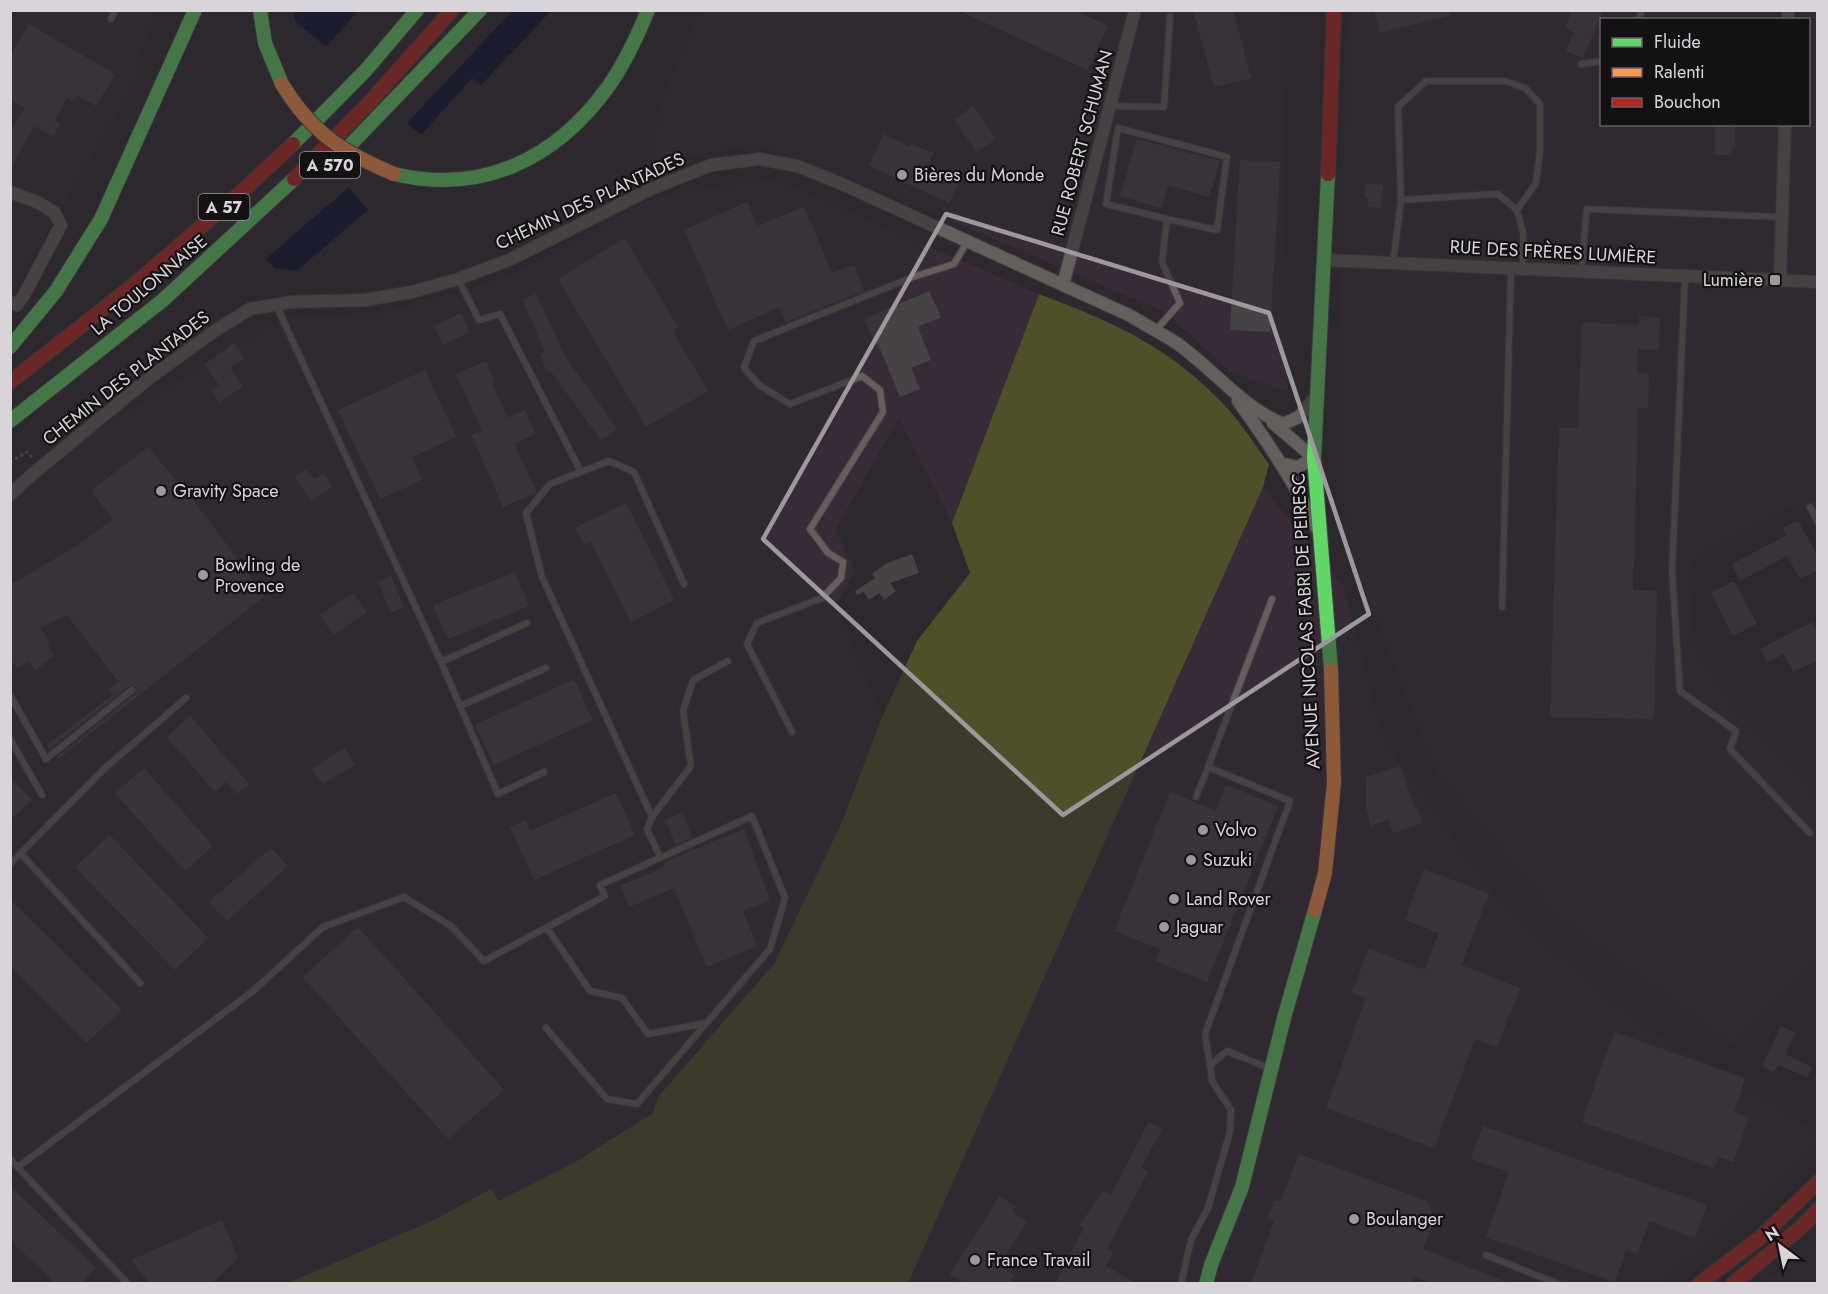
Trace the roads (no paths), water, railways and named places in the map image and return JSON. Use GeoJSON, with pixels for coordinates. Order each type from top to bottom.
{"type":"FeatureCollection","features":[{"type":"Feature","properties":{"kind":"main road"},"geometry":{"type":"LineString","coordinates":[[10,347],[56,291],[100,219],[195,10]]}},
{"type":"Feature","properties":{"kind":"main road","name":"A 570"},"geometry":{"type":"LineString","coordinates":[[260,10],[266,43],[282,84],[290,100],[322,135],[342,151],[394,174],[421,180],[455,182],[484,177],[520,164],[560,140],[590,112],[616,78],[636,42],[648,10]]}},
{"type":"Feature","properties":{"kind":"main road","name":"LA TOULONNAISE"},"geometry":{"type":"LineString","coordinates":[[10,382],[130,287],[239,194],[296,141],[358,78],[417,10]]}},
{"type":"Feature","properties":{"kind":"main road","name":"LA TOULONNAISE"},"geometry":{"type":"LineString","coordinates":[[10,421],[163,300],[314,160],[370,102],[452,10]]}},
{"type":"Feature","properties":{"kind":"main road","name":"A 570"},"geometry":{"type":"LineString","coordinates":[[326,170],[480,10]]}},
{"type":"Feature","properties":{"kind":"main road","name":"AVENUE NICOLAS FABRI DE PEIRESC"},"geometry":{"type":"LineString","coordinates":[[1206,1284],[1211,1265],[1242,1187],[1271,1069],[1325,873],[1334,783],[1332,679],[1314,458],[1334,10]]}},
{"type":"Feature","properties":{"kind":"main road","name":"A 570"},"geometry":{"type":"LineString","coordinates":[[163,300],[309,184]]}},
{"type":"Feature","properties":{"kind":"main road"},"geometry":{"type":"LineString","coordinates":[[1698,1284],[1751,1246],[1818,1182]]}},
{"type":"Feature","properties":{"kind":"main road"},"geometry":{"type":"LineString","coordinates":[[1733,1284],[1799,1229],[1818,1210]]}},
{"type":"Feature","properties":{"kind":"street","name":"RUE ROBERT SCHUMAN"},"geometry":{"type":"LineString","coordinates":[[1063,285],[1135,10]]}},
{"type":"Feature","properties":{"kind":"street"},"geometry":{"type":"LineString","coordinates":[[1780,280],[1785,126]]}},
{"type":"Feature","properties":{"kind":"street","name":"CHEMIN DES PLANTADES"},"geometry":{"type":"LineString","coordinates":[[10,495],[40,467],[148,380],[216,330],[250,309],[291,302],[365,300],[412,292],[458,279],[510,260],[651,189],[711,165],[760,159],[797,166],[1131,316],[1176,343],[1230,390]]}},
{"type":"Feature","properties":{"kind":"street"},"geometry":{"type":"LineString","coordinates":[[10,192],[37,202],[54,212],[61,225],[24,295],[17,305],[10,302]]}},
{"type":"Feature","properties":{"kind":"street","name":"RUE DES FRÈRES LUMIÈRE"},"geometry":{"type":"LineString","coordinates":[[1324,260],[1818,282]]}},
{"type":"Feature","properties":{"kind":"street"},"geometry":{"type":"LineString","coordinates":[[1230,390],[1265,416],[1314,458],[1298,467],[1282,464]]}},
{"type":"Feature","properties":{"kind":"street"},"geometry":{"type":"LineString","coordinates":[[1230,390],[1282,464],[1301,496],[1321,538]]}},
{"type":"Feature","properties":{"kind":"street"},"geometry":{"type":"LineString","coordinates":[[1265,416],[1283,424],[1299,417],[1318,394]]}},
{"type":"Feature","properties":{"kind":"lane"},"geometry":{"type":"LineString","coordinates":[[111,19],[115,10]]}},
{"type":"Feature","properties":{"kind":"lane"},"geometry":{"type":"LineString","coordinates":[[1110,106],[1164,107],[1170,16]]}},
{"type":"Feature","properties":{"kind":"lane"},"geometry":{"type":"LineString","coordinates":[[1581,64],[1600,61]]}},
{"type":"Feature","properties":{"kind":"lane"},"geometry":{"type":"LineString","coordinates":[[1393,262],[1401,200],[1398,107],[1426,81],[1505,81],[1525,88],[1540,104],[1540,150],[1536,183],[1517,210]]}},
{"type":"Feature","properties":{"kind":"lane"},"geometry":{"type":"LineString","coordinates":[[1118,128],[1227,157],[1217,230],[1167,219],[1106,204],[1118,128]]}},
{"type":"Feature","properties":{"kind":"lane"},"geometry":{"type":"LineString","coordinates":[[1401,200],[1498,194],[1517,210],[1523,232],[1517,268],[1502,607]]}},
{"type":"Feature","properties":{"kind":"lane"},"geometry":{"type":"LineString","coordinates":[[1581,271],[1587,209],[1782,217]]}},
{"type":"Feature","properties":{"kind":"lane"},"geometry":{"type":"LineString","coordinates":[[1155,331],[1180,303],[1162,262],[1167,219]]}},
{"type":"Feature","properties":{"kind":"lane"},"geometry":{"type":"LineString","coordinates":[[792,732],[747,644],[757,623],[822,597],[841,578],[843,562],[828,553],[810,529],[883,412],[880,390],[862,376],[790,404],[759,385],[744,368],[754,341],[913,277],[954,264],[967,242]]}},
{"type":"Feature","properties":{"kind":"lane"},"geometry":{"type":"LineString","coordinates":[[1685,276],[1672,572],[1680,691],[1736,731],[1730,749],[1810,833]]}},
{"type":"Feature","properties":{"kind":"lane"},"geometry":{"type":"LineString","coordinates":[[458,279],[479,320],[500,314],[581,472]]}},
{"type":"Feature","properties":{"kind":"lane"},"geometry":{"type":"LineString","coordinates":[[275,305],[441,662],[498,794],[544,772]]}},
{"type":"Feature","properties":{"kind":"lane"},"geometry":{"type":"LineString","coordinates":[[652,817],[542,577],[526,513],[550,484],[609,461],[634,472],[684,584]]}},
{"type":"Feature","properties":{"kind":"lane"},"geometry":{"type":"LineString","coordinates":[[1810,507],[1818,522]]}},
{"type":"Feature","properties":{"kind":"lane"},"geometry":{"type":"LineString","coordinates":[[1196,796],[1272,599]]}},
{"type":"Feature","properties":{"kind":"lane"},"geometry":{"type":"LineString","coordinates":[[441,662],[527,623]]}},
{"type":"Feature","properties":{"kind":"lane"},"geometry":{"type":"LineString","coordinates":[[660,857],[647,829],[652,817],[691,766],[684,711],[693,680],[728,662]]}},
{"type":"Feature","properties":{"kind":"lane"},"geometry":{"type":"LineString","coordinates":[[460,706],[546,668]]}},
{"type":"Feature","properties":{"kind":"lane"},"geometry":{"type":"LineString","coordinates":[[10,695],[46,759],[132,690]]}},
{"type":"Feature","properties":{"kind":"lane"},"geometry":{"type":"LineString","coordinates":[[10,864],[105,768],[186,698]]}},
{"type":"Feature","properties":{"kind":"lane"},"geometry":{"type":"LineString","coordinates":[[10,739],[42,795]]}},
{"type":"Feature","properties":{"kind":"lane"},"geometry":{"type":"LineString","coordinates":[[1181,1284],[1191,1240],[1208,1208],[1230,1132],[1231,1110],[1212,1081],[1205,1034],[1290,801],[1208,767]]}},
{"type":"Feature","properties":{"kind":"lane"},"geometry":{"type":"LineString","coordinates":[[18,1167],[253,991],[323,927],[404,897],[451,926],[484,960],[605,896],[600,885],[752,816],[785,898],[770,949],[637,1104],[607,1099],[546,1028]]}},
{"type":"Feature","properties":{"kind":"lane"},"geometry":{"type":"LineString","coordinates":[[21,854],[140,983]]}},
{"type":"Feature","properties":{"kind":"lane"},"geometry":{"type":"LineString","coordinates":[[547,928],[590,991],[622,998],[648,1034],[706,1023]]}},
{"type":"Feature","properties":{"kind":"lane"},"geometry":{"type":"LineString","coordinates":[[1210,1065],[1227,1051],[1271,1069]]}},
{"type":"Feature","properties":{"kind":"lane"},"geometry":{"type":"LineString","coordinates":[[10,1159],[128,1284]]}},
{"type":"Feature","properties":{"kind":"lane"},"geometry":{"type":"LineString","coordinates":[[1486,1255],[1558,1284]]}},
{"type":"Feature","properties":{"kind":"water"},"geometry":{"type":"Polygon","coordinates":[[[295,10],[358,11],[326,47],[294,20],[295,10]]]}},
{"type":"Feature","properties":{"kind":"water"},"geometry":{"type":"Polygon","coordinates":[[[512,11],[551,11],[481,85],[472,78],[421,135],[407,123],[512,11]]]}},
{"type":"Feature","properties":{"kind":"water"},"geometry":{"type":"Polygon","coordinates":[[[349,187],[368,210],[297,271],[275,268],[266,259],[349,187]]]}},
{"type":"Feature","properties":{"kind":"place","name":"Bières du Monde"},"geometry":{"type":"Point","coordinates":[902,175]}},
{"type":"Feature","properties":{"kind":"place","name":"Lumière"},"geometry":{"type":"Point","coordinates":[1775,280]}},
{"type":"Feature","properties":{"kind":"place","name":"Gravity Space"},"geometry":{"type":"Point","coordinates":[161,491]}},
{"type":"Feature","properties":{"kind":"place","name":"Bowling de Provence"},"geometry":{"type":"Point","coordinates":[203,575]}},
{"type":"Feature","properties":{"kind":"place","name":"Volvo"},"geometry":{"type":"Point","coordinates":[1203,830]}},
{"type":"Feature","properties":{"kind":"place","name":"Suzuki"},"geometry":{"type":"Point","coordinates":[1191,860]}},
{"type":"Feature","properties":{"kind":"place","name":"Land Rover"},"geometry":{"type":"Point","coordinates":[1174,899]}},
{"type":"Feature","properties":{"kind":"place","name":"Jaguar"},"geometry":{"type":"Point","coordinates":[1164,927]}},
{"type":"Feature","properties":{"kind":"place","name":"Boulanger"},"geometry":{"type":"Point","coordinates":[1354,1219]}},
{"type":"Feature","properties":{"kind":"place","name":"France Travail"},"geometry":{"type":"Point","coordinates":[975,1260]}}]}
